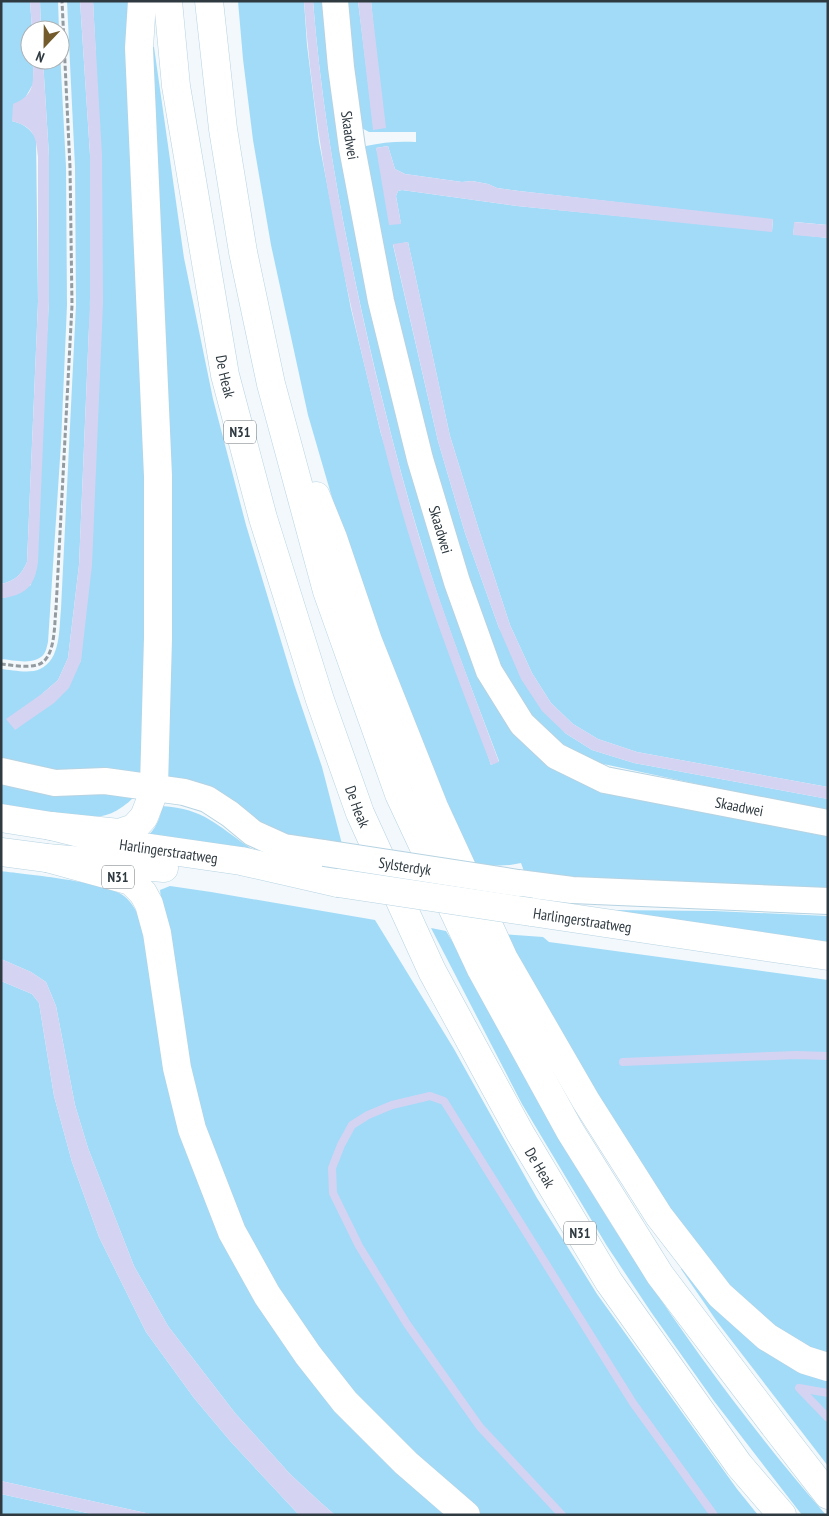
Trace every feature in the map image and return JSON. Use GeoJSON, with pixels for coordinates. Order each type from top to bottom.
{"type":"FeatureCollection","features":[{"type":"Feature","properties":{"kind":"main road"},"geometry":{"type":"LineString","coordinates":[[51,826],[119,834],[134,828],[144,816],[154,786],[158,638],[158,476],[139,48],[142,1]]}},
{"type":"Feature","properties":{"kind":"main road","name":"De Heak"},"geometry":{"type":"LineString","coordinates":[[168,1],[176,86],[225,375],[266,527],[320,700],[360,813],[432,971],[520,1133],[608,1282],[739,1465],[782,1515]]}},
{"type":"Feature","properties":{"kind":"main road"},"geometry":{"type":"LineString","coordinates":[[208,1],[223,129],[243,252],[271,384],[327,591],[399,794],[481,969],[570,1131],[660,1274],[828,1494]]}},
{"type":"Feature","properties":{"kind":"main road"},"geometry":{"type":"LineString","coordinates":[[271,384],[333,538],[368,641],[434,808],[504,959],[586,1101],[648,1199],[720,1295],[767,1337],[805,1360],[828,1367]]}},
{"type":"Feature","properties":{"kind":"main road","name":"Harlingerstraatweg"},"geometry":{"type":"LineString","coordinates":[[1,818],[51,826],[123,844],[241,861],[338,883],[828,956]]}},
{"type":"Feature","properties":{"kind":"main road","name":"Harlingerstraatweg"},"geometry":{"type":"LineString","coordinates":[[1,852],[47,858],[132,864],[243,878],[338,883]]}},
{"type":"Feature","properties":{"kind":"main road","name":"N31"},"geometry":{"type":"LineString","coordinates":[[47,858],[131,881],[143,893],[149,904],[157,933],[177,1068],[192,1128],[232,1232],[267,1295],[308,1355],[345,1402],[406,1463],[466,1515]]}},
{"type":"Feature","properties":{"kind":"street","name":"Skaadwei"},"geometry":{"type":"LineString","coordinates":[[334,1],[352,148],[381,301],[420,459],[457,582],[489,671],[522,724],[556,756],[605,780],[828,823]]}},
{"type":"Feature","properties":{"kind":"street","name":"Sylsterdyk"},"geometry":{"type":"LineString","coordinates":[[1,771],[55,783],[105,781],[154,786],[184,792],[207,799],[230,814],[253,833],[284,847],[572,890],[828,901]]}},
{"type":"Feature","properties":{"kind":"path"},"geometry":{"type":"LineString","coordinates":[[1,664],[38,665],[48,656],[52,643],[56,609],[72,305],[70,167],[62,1]]}},
{"type":"Feature","properties":{"kind":"shaded area"},"geometry":{"type":"Polygon","coordinates":[[[1,1],[30,1],[31,20],[20,20],[20,70],[33,70],[33,84],[12,121],[26,127],[36,138],[38,302],[27,562],[17,576],[1,584],[1,1]]]}},
{"type":"Feature","properties":{"kind":"shaded area"},"geometry":{"type":"Polygon","coordinates":[[[30,1],[40,1],[41,20],[31,20],[30,1]]]}},
{"type":"Feature","properties":{"kind":"shaded area"},"geometry":{"type":"Polygon","coordinates":[[[40,1],[58,1],[59,20],[41,20],[40,1]]]}},
{"type":"Feature","properties":{"kind":"shaded area"},"geometry":{"type":"Polygon","coordinates":[[[67,1],[80,1],[90,155],[90,299],[96,58],[93,1],[130,1],[148,384],[142,776],[78,774],[1,762],[1,669],[31,671],[47,665],[58,643],[60,625],[76,305],[75,167],[70,20],[68,20],[67,1]],[[90,309],[79,565],[68,658],[58,680],[43,693],[15,730],[81,661],[90,309]]]}},
{"type":"Feature","properties":{"kind":"shaded area"},"geometry":{"type":"Polygon","coordinates":[[[80,1],[93,1],[102,155],[103,303],[92,565],[81,661],[69,688],[54,703],[15,730],[6,719],[58,680],[68,658],[79,565],[90,303],[90,155],[80,1]]]}},
{"type":"Feature","properties":{"kind":"shaded area"},"geometry":{"type":"Polygon","coordinates":[[[238,1],[304,1],[307,45],[319,142],[351,309],[381,434],[491,765],[499,761],[458,653],[430,570],[403,480],[376,374],[355,282],[337,189],[323,96],[313,1],[324,1],[335,123],[402,440],[537,754],[828,834],[828,893],[525,874],[521,863],[466,867],[416,744],[333,501],[308,415],[271,245],[253,140],[238,1]]]}},
{"type":"Feature","properties":{"kind":"shaded area"},"geometry":{"type":"Polygon","coordinates":[[[304,1],[313,1],[323,96],[337,189],[376,375],[421,543],[499,762],[491,765],[449,655],[399,502],[355,326],[320,142],[313,95],[304,1]]]}},
{"type":"Feature","properties":{"kind":"shaded area"},"geometry":{"type":"Polygon","coordinates":[[[345,1],[358,1],[374,130],[374,33],[371,1],[828,1],[828,225],[795,222],[793,234],[828,238],[828,787],[637,752],[598,739],[573,724],[551,703],[532,673],[510,625],[479,530],[450,436],[408,242],[393,245],[438,441],[465,533],[499,628],[565,733],[592,750],[634,763],[828,799],[828,812],[594,762],[556,740],[527,711],[500,666],[456,544],[402,348],[364,149],[366,146],[379,144],[416,142],[416,132],[369,132],[360,127],[345,1]],[[388,146],[376,148],[401,224],[396,196],[398,191],[402,190],[517,206],[772,231],[773,220],[519,191],[497,188],[472,181],[462,182],[405,174],[395,169],[388,146]]]}},
{"type":"Feature","properties":{"kind":"shaded area"},"geometry":{"type":"Polygon","coordinates":[[[358,1],[371,1],[386,128],[373,130],[358,1]]]}},
{"type":"Feature","properties":{"kind":"shaded area"},"geometry":{"type":"Polygon","coordinates":[[[149,47],[154,47],[184,258],[213,399],[246,525],[294,684],[322,767],[343,848],[315,850],[162,780],[149,47]]]}},
{"type":"Feature","properties":{"kind":"shaded area"},"geometry":{"type":"Polygon","coordinates":[[[33,70],[44,70],[49,156],[49,302],[38,562],[35,577],[24,591],[1,598],[1,584],[17,576],[27,562],[38,302],[38,157],[35,138],[32,133],[25,126],[12,121],[13,104],[29,92],[32,87],[33,70]]]}},
{"type":"Feature","properties":{"kind":"shaded area"},"geometry":{"type":"Polygon","coordinates":[[[44,70],[61,70],[66,167],[67,305],[61,443],[48,642],[45,653],[40,658],[30,661],[18,661],[1,659],[1,598],[31,585],[49,302],[49,156],[44,70]]]}},
{"type":"Feature","properties":{"kind":"shaded area"},"geometry":{"type":"Polygon","coordinates":[[[388,146],[395,169],[405,174],[462,182],[472,181],[497,188],[519,191],[773,219],[772,232],[517,206],[402,190],[398,191],[396,196],[401,224],[389,225],[376,148],[388,146]]]}},
{"type":"Feature","properties":{"kind":"shaded area"},"geometry":{"type":"Polygon","coordinates":[[[794,222],[828,225],[828,238],[793,235],[794,222]]]}},
{"type":"Feature","properties":{"kind":"shaded area"},"geometry":{"type":"Polygon","coordinates":[[[408,242],[450,436],[479,530],[510,625],[532,673],[551,703],[573,724],[598,739],[637,752],[828,787],[828,799],[634,763],[592,750],[565,733],[542,711],[521,679],[499,628],[465,533],[438,441],[393,244],[408,242]]]}},
{"type":"Feature","properties":{"kind":"shaded area"},"geometry":{"type":"Polygon","coordinates":[[[1,780],[105,790],[134,797],[123,807],[111,813],[99,817],[84,818],[1,805],[1,780]]]}},
{"type":"Feature","properties":{"kind":"shaded area"},"geometry":{"type":"Polygon","coordinates":[[[162,806],[200,814],[252,849],[273,860],[146,838],[157,824],[162,806]]]}},
{"type":"Feature","properties":{"kind":"shaded area"},"geometry":{"type":"Polygon","coordinates":[[[1,871],[66,879],[101,886],[124,896],[132,904],[141,921],[168,1055],[263,1296],[455,1515],[335,1515],[290,1474],[235,1413],[168,1326],[134,1266],[88,1148],[75,1105],[56,1006],[46,982],[31,972],[1,959],[1,871]]]}},
{"type":"Feature","properties":{"kind":"shaded area"},"geometry":{"type":"Polygon","coordinates":[[[170,886],[375,920],[454,1049],[537,1198],[597,1294],[737,1489],[758,1515],[479,1515],[353,1398],[273,1291],[199,1125],[172,993],[160,890],[170,886]]]}},
{"type":"Feature","properties":{"kind":"shaded area"},"geometry":{"type":"Polygon","coordinates":[[[605,910],[714,911],[828,916],[828,943],[605,910]]]}},
{"type":"Feature","properties":{"kind":"shaded area"},"geometry":{"type":"Polygon","coordinates":[[[431,928],[446,931],[460,953],[547,1117],[642,1272],[749,1421],[826,1515],[802,1515],[714,1401],[651,1312],[607,1246],[522,1104],[431,928]]]}},
{"type":"Feature","properties":{"kind":"shaded area"},"geometry":{"type":"Polygon","coordinates":[[[502,934],[543,937],[549,942],[828,980],[828,1355],[798,1342],[762,1317],[702,1258],[616,1133],[502,934]]]}},
{"type":"Feature","properties":{"kind":"shaded area"},"geometry":{"type":"Polygon","coordinates":[[[1,959],[31,972],[46,982],[56,1006],[75,1105],[88,1148],[134,1266],[168,1326],[235,1413],[290,1474],[335,1515],[299,1515],[231,1442],[194,1398],[146,1332],[99,1237],[72,1162],[54,1096],[39,1003],[32,994],[1,981],[1,959]]]}},
{"type":"Feature","properties":{"kind":"shaded area"},"geometry":{"type":"Polygon","coordinates":[[[1,981],[32,994],[39,1003],[54,1096],[72,1162],[99,1237],[146,1332],[194,1398],[231,1442],[299,1515],[155,1515],[1,1481],[1,981]]]}},
{"type":"Feature","properties":{"kind":"shaded area"},"geometry":{"type":"Polygon","coordinates":[[[686,1267],[828,1376],[828,1466],[718,1323],[681,1269],[686,1267]]]}},
{"type":"Feature","properties":{"kind":"shaded area"},"geometry":{"type":"Polygon","coordinates":[[[1,1481],[155,1515],[96,1515],[1,1494],[1,1481]]]}},
{"type":"Feature","properties":{"kind":"shaded area"},"geometry":{"type":"Polygon","coordinates":[[[1,1494],[96,1515],[1,1515],[1,1494]]]}},
{"type":"Feature","properties":{"kind":"waterway"},"geometry":{"type":"LineString","coordinates":[[623,1062],[796,1055],[828,1056]]}},
{"type":"Feature","properties":{"kind":"waterway"},"geometry":{"type":"LineString","coordinates":[[562,1515],[480,1427],[407,1324],[359,1246],[333,1193],[332,1168],[341,1145],[352,1125],[368,1115],[392,1105],[430,1096],[444,1101],[633,1403],[714,1515]]}},
{"type":"Feature","properties":{"kind":"waterway"},"geometry":{"type":"LineString","coordinates":[[828,1393],[799,1388],[828,1418]]}}]}
